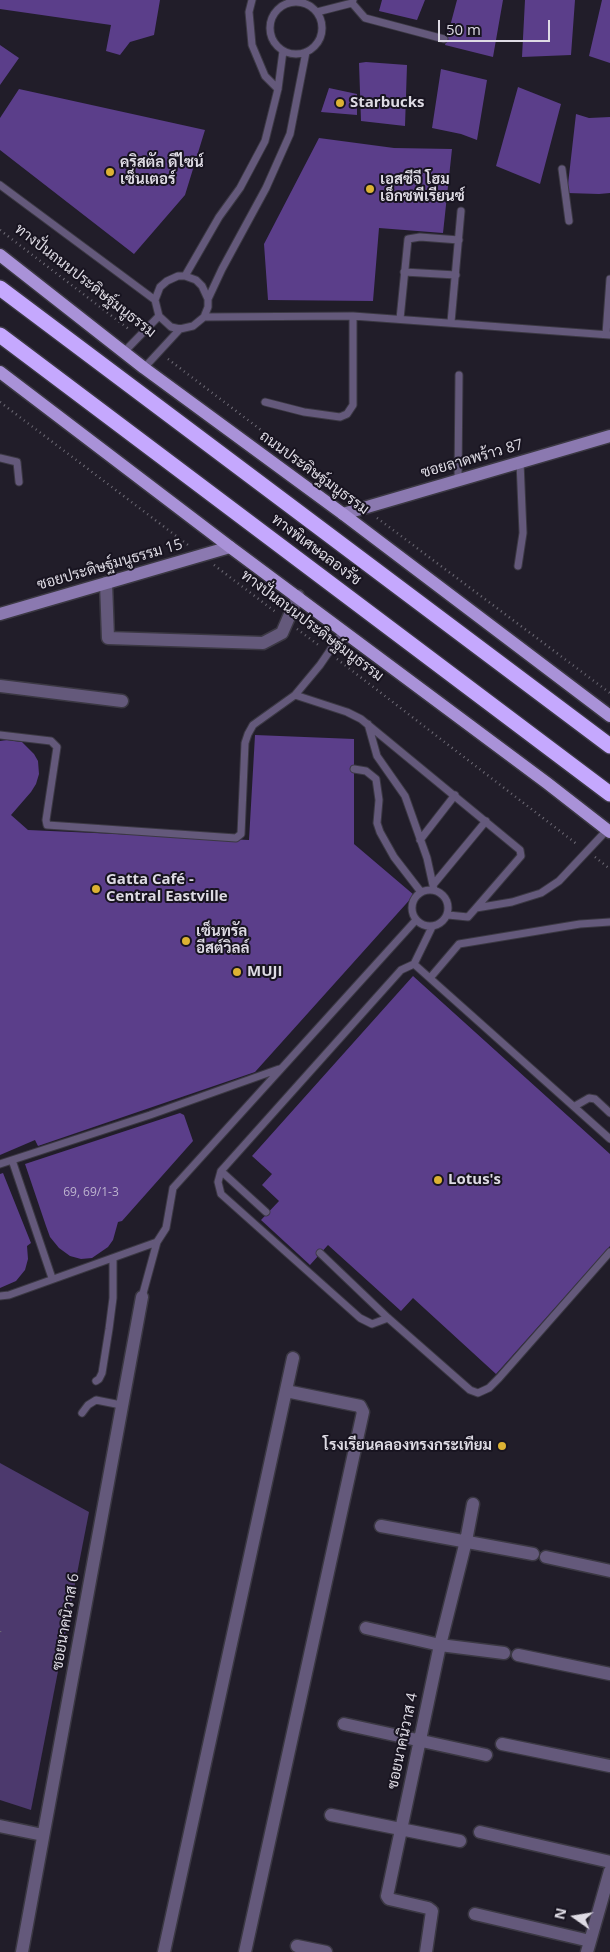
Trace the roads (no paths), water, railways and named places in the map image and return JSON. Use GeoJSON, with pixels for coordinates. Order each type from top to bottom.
{"type":"FeatureCollection","features":[{"type":"Feature","properties":{"kind":"highway","name":"ทางพิเศษฉลองรัช"},"geometry":{"type":"LineString","coordinates":[[0,288],[610,746]]}},
{"type":"Feature","properties":{"kind":"highway","name":"ทางพิเศษฉลองรัช"},"geometry":{"type":"LineString","coordinates":[[0,335],[610,794]]}},
{"type":"Feature","properties":{"kind":"main road","name":"ถนนประดิษฐ์มนูธรรม"},"geometry":{"type":"LineString","coordinates":[[0,255],[125,351],[144,368],[343,514],[610,716]]}},
{"type":"Feature","properties":{"kind":"main road"},"geometry":{"type":"LineString","coordinates":[[0,372],[608,831]]}},
{"type":"Feature","properties":{"kind":"street","name":"ซอยลาดพร้าว 87"},"geometry":{"type":"LineString","coordinates":[[343,514],[610,436]]}},
{"type":"Feature","properties":{"kind":"street","name":"ซอยประดิษฐ์มนูธรรม 15"},"geometry":{"type":"LineString","coordinates":[[0,614],[230,547]]}},
{"type":"Feature","properties":{"kind":"street"},"geometry":{"type":"LineString","coordinates":[[106,582],[108,638],[262,643],[282,633],[298,596]]}},
{"type":"Feature","properties":{"kind":"street"},"geometry":{"type":"LineString","coordinates":[[0,686],[122,701]]}},
{"type":"Feature","properties":{"kind":"street","name":"ซอยนาคนิวาส 6"},"geometry":{"type":"LineString","coordinates":[[22,1952],[142,1297]]}},
{"type":"Feature","properties":{"kind":"street"},"geometry":{"type":"LineString","coordinates":[[164,1952],[293,1358]]}},
{"type":"Feature","properties":{"kind":"street"},"geometry":{"type":"LineString","coordinates":[[245,1952],[363,1412],[360,1406],[286,1391]]}},
{"type":"Feature","properties":{"kind":"street","name":"ซอยนาคนิวาส 4"},"geometry":{"type":"LineString","coordinates":[[426,1952],[432,1911],[428,1908],[387,1897],[440,1644],[466,1541],[473,1504]]}},
{"type":"Feature","properties":{"kind":"street"},"geometry":{"type":"LineString","coordinates":[[381,1526],[533,1554]]}},
{"type":"Feature","properties":{"kind":"street"},"geometry":{"type":"LineString","coordinates":[[546,1557],[610,1571]]}},
{"type":"Feature","properties":{"kind":"street"},"geometry":{"type":"LineString","coordinates":[[366,1628],[440,1644],[504,1653]]}},
{"type":"Feature","properties":{"kind":"street"},"geometry":{"type":"LineString","coordinates":[[518,1655],[610,1674]]}},
{"type":"Feature","properties":{"kind":"street"},"geometry":{"type":"LineString","coordinates":[[344,1724],[486,1755]]}},
{"type":"Feature","properties":{"kind":"street"},"geometry":{"type":"LineString","coordinates":[[502,1744],[610,1766]]}},
{"type":"Feature","properties":{"kind":"street"},"geometry":{"type":"LineString","coordinates":[[331,1816],[460,1841]]}},
{"type":"Feature","properties":{"kind":"street"},"geometry":{"type":"LineString","coordinates":[[0,1826],[43,1835]]}},
{"type":"Feature","properties":{"kind":"street"},"geometry":{"type":"LineString","coordinates":[[480,1832],[610,1862]]}},
{"type":"Feature","properties":{"kind":"street"},"geometry":{"type":"LineString","coordinates":[[475,1914],[588,1947],[610,1871]]}},
{"type":"Feature","properties":{"kind":"street"},"geometry":{"type":"LineString","coordinates":[[297,1946],[326,1952]]}},
{"type":"Feature","properties":{"kind":"lane"},"geometry":{"type":"LineString","coordinates":[[252,0],[249,12],[252,45],[265,76],[278,89]]}},
{"type":"Feature","properties":{"kind":"lane"},"geometry":{"type":"LineString","coordinates":[[317,12],[353,2],[365,18],[444,39]]}},
{"type":"Feature","properties":{"kind":"lane"},"geometry":{"type":"LineString","coordinates":[[283,3],[311,3],[321,21],[322,30],[319,39],[306,52],[295,54],[283,51],[273,40],[270,24],[272,16],[283,3]]}},
{"type":"Feature","properties":{"kind":"lane"},"geometry":{"type":"LineString","coordinates":[[184,276],[219,217],[240,188],[265,141],[278,89],[283,51]]}},
{"type":"Feature","properties":{"kind":"lane"},"geometry":{"type":"LineString","coordinates":[[208,299],[266,188],[290,134],[306,52]]}},
{"type":"Feature","properties":{"kind":"lane"},"geometry":{"type":"LineString","coordinates":[[562,169],[569,221]]}},
{"type":"Feature","properties":{"kind":"lane"},"geometry":{"type":"LineString","coordinates":[[0,185],[155,300]]}},
{"type":"Feature","properties":{"kind":"lane"},"geometry":{"type":"LineString","coordinates":[[451,322],[461,211]]}},
{"type":"Feature","properties":{"kind":"lane"},"geometry":{"type":"LineString","coordinates":[[400,319],[408,239],[420,237],[459,240]]}},
{"type":"Feature","properties":{"kind":"lane"},"geometry":{"type":"LineString","coordinates":[[404,272],[456,275]]}},
{"type":"Feature","properties":{"kind":"lane"},"geometry":{"type":"LineString","coordinates":[[178,276],[184,276],[196,280],[202,286],[208,299],[208,307],[204,318],[193,326],[180,329],[164,323],[159,316],[155,300],[160,287],[167,281],[178,276]]}},
{"type":"Feature","properties":{"kind":"lane"},"geometry":{"type":"LineString","coordinates":[[204,318],[354,316],[608,335],[610,279]]}},
{"type":"Feature","properties":{"kind":"lane"},"geometry":{"type":"LineString","coordinates":[[125,351],[159,316]]}},
{"type":"Feature","properties":{"kind":"lane"},"geometry":{"type":"LineString","coordinates":[[264,402],[340,417],[347,414],[354,405],[354,316]]}},
{"type":"Feature","properties":{"kind":"lane"},"geometry":{"type":"LineString","coordinates":[[144,368],[180,329]]}},
{"type":"Feature","properties":{"kind":"lane"},"geometry":{"type":"LineString","coordinates":[[458,480],[460,375]]}},
{"type":"Feature","properties":{"kind":"lane"},"geometry":{"type":"LineString","coordinates":[[0,458],[17,462],[19,482]]}},
{"type":"Feature","properties":{"kind":"lane"},"geometry":{"type":"LineString","coordinates":[[518,566],[523,533],[520,462]]}},
{"type":"Feature","properties":{"kind":"lane"},"geometry":{"type":"LineString","coordinates":[[0,735],[51,741],[57,747],[46,820],[47,825],[236,838],[241,834],[245,743],[248,734],[253,725],[295,695],[329,653],[344,630]]}},
{"type":"Feature","properties":{"kind":"lane"},"geometry":{"type":"LineString","coordinates":[[295,695],[347,712],[368,724],[522,852],[521,856],[468,917],[448,915]]}},
{"type":"Feature","properties":{"kind":"lane"},"geometry":{"type":"LineString","coordinates":[[368,724],[377,756],[405,796],[433,887],[446,899],[449,909],[448,915],[442,923],[432,927],[423,926],[413,916],[412,905],[417,895],[433,887],[486,821]]}},
{"type":"Feature","properties":{"kind":"lane"},"geometry":{"type":"LineString","coordinates":[[354,769],[366,771],[376,779],[379,800],[377,823],[380,832],[394,857],[422,892]]}},
{"type":"Feature","properties":{"kind":"lane"},"geometry":{"type":"LineString","coordinates":[[420,840],[455,795]]}},
{"type":"Feature","properties":{"kind":"lane"},"geometry":{"type":"LineString","coordinates":[[476,908],[512,902],[541,893],[559,881],[586,851],[608,831]]}},
{"type":"Feature","properties":{"kind":"lane"},"geometry":{"type":"LineString","coordinates":[[142,1297],[157,1242],[166,1228],[173,1188],[416,920]]}},
{"type":"Feature","properties":{"kind":"lane"},"geometry":{"type":"LineString","coordinates":[[430,978],[459,944],[580,924],[610,922]]}},
{"type":"Feature","properties":{"kind":"lane"},"geometry":{"type":"LineString","coordinates":[[388,1318],[372,1324],[360,1318],[221,1194],[218,1182],[221,1170],[401,970],[414,964],[432,927]]}},
{"type":"Feature","properties":{"kind":"lane"},"geometry":{"type":"LineString","coordinates":[[414,964],[610,1139]]}},
{"type":"Feature","properties":{"kind":"lane"},"geometry":{"type":"LineString","coordinates":[[0,1164],[141,1118],[282,1068]]}},
{"type":"Feature","properties":{"kind":"lane"},"geometry":{"type":"LineString","coordinates":[[575,1106],[589,1098],[595,1100],[610,1113]]}},
{"type":"Feature","properties":{"kind":"lane"},"geometry":{"type":"LineString","coordinates":[[12,1160],[52,1278]]}},
{"type":"Feature","properties":{"kind":"lane"},"geometry":{"type":"LineString","coordinates":[[221,1170],[266,1212]]}},
{"type":"Feature","properties":{"kind":"lane"},"geometry":{"type":"LineString","coordinates":[[0,1296],[9,1295],[40,1282],[157,1242]]}},
{"type":"Feature","properties":{"kind":"lane"},"geometry":{"type":"LineString","coordinates":[[320,1253],[388,1318],[470,1390],[478,1393],[489,1388],[499,1378],[610,1252]]}},
{"type":"Feature","properties":{"kind":"lane"},"geometry":{"type":"LineString","coordinates":[[96,1381],[100,1379],[102,1373],[110,1329],[113,1298],[113,1258]]}},
{"type":"Feature","properties":{"kind":"lane"},"geometry":{"type":"LineString","coordinates":[[82,1413],[88,1405],[96,1400],[121,1405]]}},
{"type":"Feature","properties":{"kind":"place","name":"Starbucks"},"geometry":{"type":"Point","coordinates":[340,103]}},
{"type":"Feature","properties":{"kind":"place","name":"คริสตัล ดีไซน์ เซ็นเตอร์"},"geometry":{"type":"Point","coordinates":[110,172]}},
{"type":"Feature","properties":{"kind":"place","name":"เอสซีจี โฮม เอ็กซพีเรียนซ์"},"geometry":{"type":"Point","coordinates":[370,189]}},
{"type":"Feature","properties":{"kind":"place","name":"Gatta Café - Central Eastville"},"geometry":{"type":"Point","coordinates":[96,889]}},
{"type":"Feature","properties":{"kind":"place","name":"เซ็นทรัล อีสต์วิลล์"},"geometry":{"type":"Point","coordinates":[186,941]}},
{"type":"Feature","properties":{"kind":"place","name":"MUJI"},"geometry":{"type":"Point","coordinates":[237,972]}},
{"type":"Feature","properties":{"kind":"place","name":"Lotus's"},"geometry":{"type":"Point","coordinates":[438,1180]}},
{"type":"Feature","properties":{"kind":"place","name":"โรงเรียนคลองทรงกระเทียม"},"geometry":{"type":"Point","coordinates":[502,1446]}}]}
